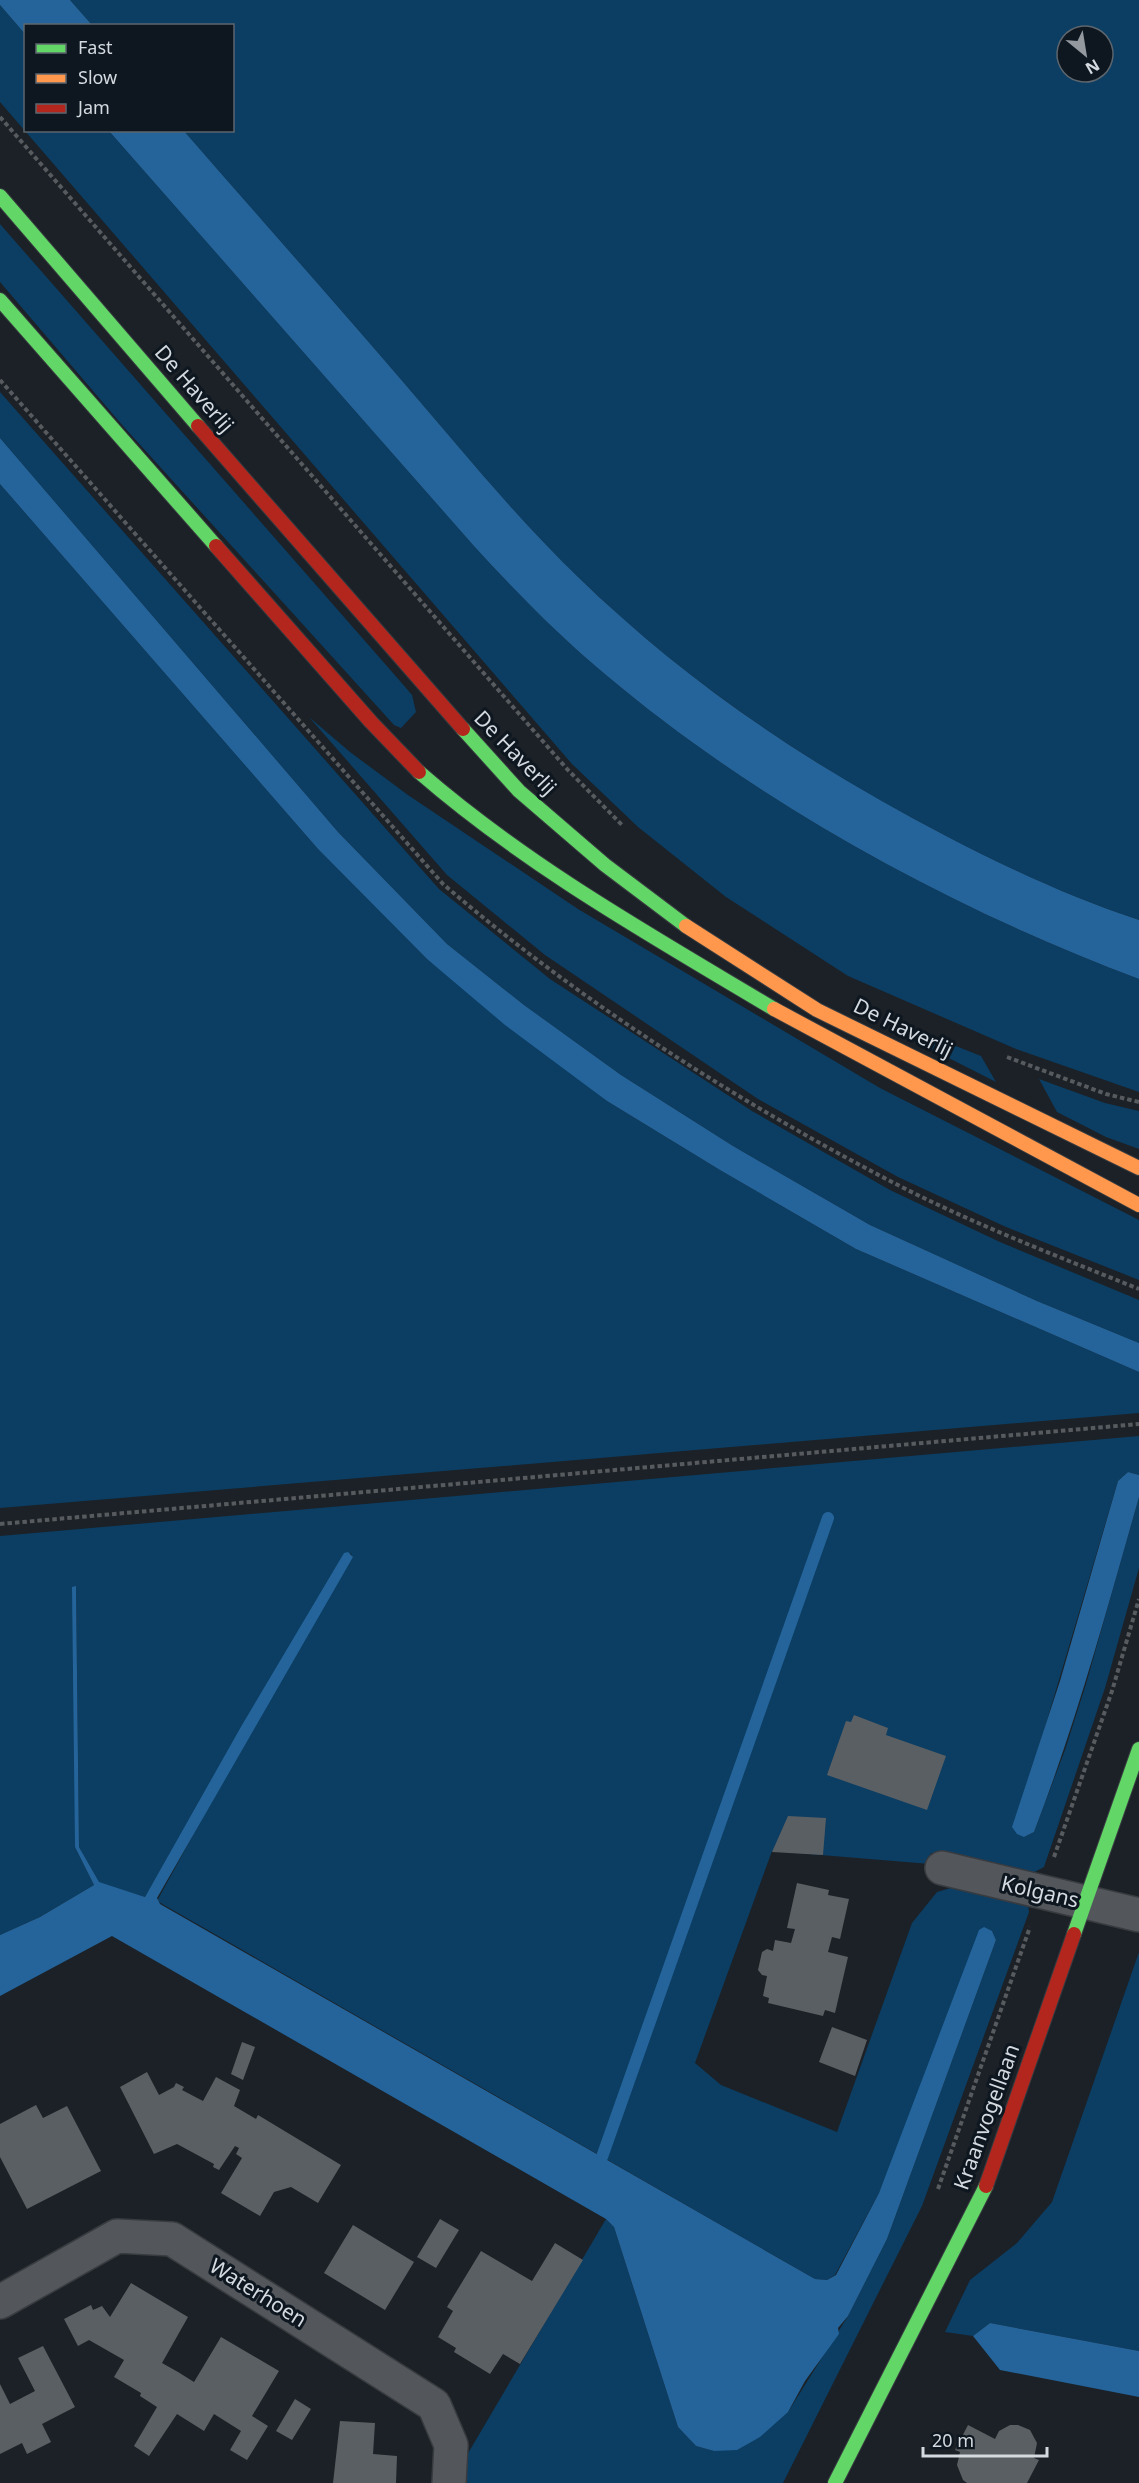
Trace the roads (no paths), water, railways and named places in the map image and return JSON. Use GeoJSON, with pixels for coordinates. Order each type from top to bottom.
{"type":"FeatureCollection","features":[{"type":"Feature","properties":{"kind":"street","name":"De Haverlij"},"geometry":{"type":"LineString","coordinates":[[0,196],[420,683],[519,791],[588,850],[691,930],[818,1010],[1139,1168]]}},
{"type":"Feature","properties":{"kind":"street","name":"De Haverlij"},"geometry":{"type":"LineString","coordinates":[[0,300],[371,722],[420,773],[484,824],[580,893],[799,1024],[1139,1206]]}},
{"type":"Feature","properties":{"kind":"street","name":"Kraanvogellaan"},"geometry":{"type":"LineString","coordinates":[[835,2483],[988,2182],[1139,1749]]}},
{"type":"Feature","properties":{"kind":"street","name":"Kolgans"},"geometry":{"type":"LineString","coordinates":[[942,1868],[1139,1915]]}},
{"type":"Feature","properties":{"kind":"street","name":"Waterhoen"},"geometry":{"type":"LineString","coordinates":[[0,2302],[117,2236],[172,2239],[434,2405],[452,2445],[449,2483]]}},
{"type":"Feature","properties":{"kind":"waterway"},"geometry":{"type":"LineString","coordinates":[[602,2157],[828,1518]]}}]}
